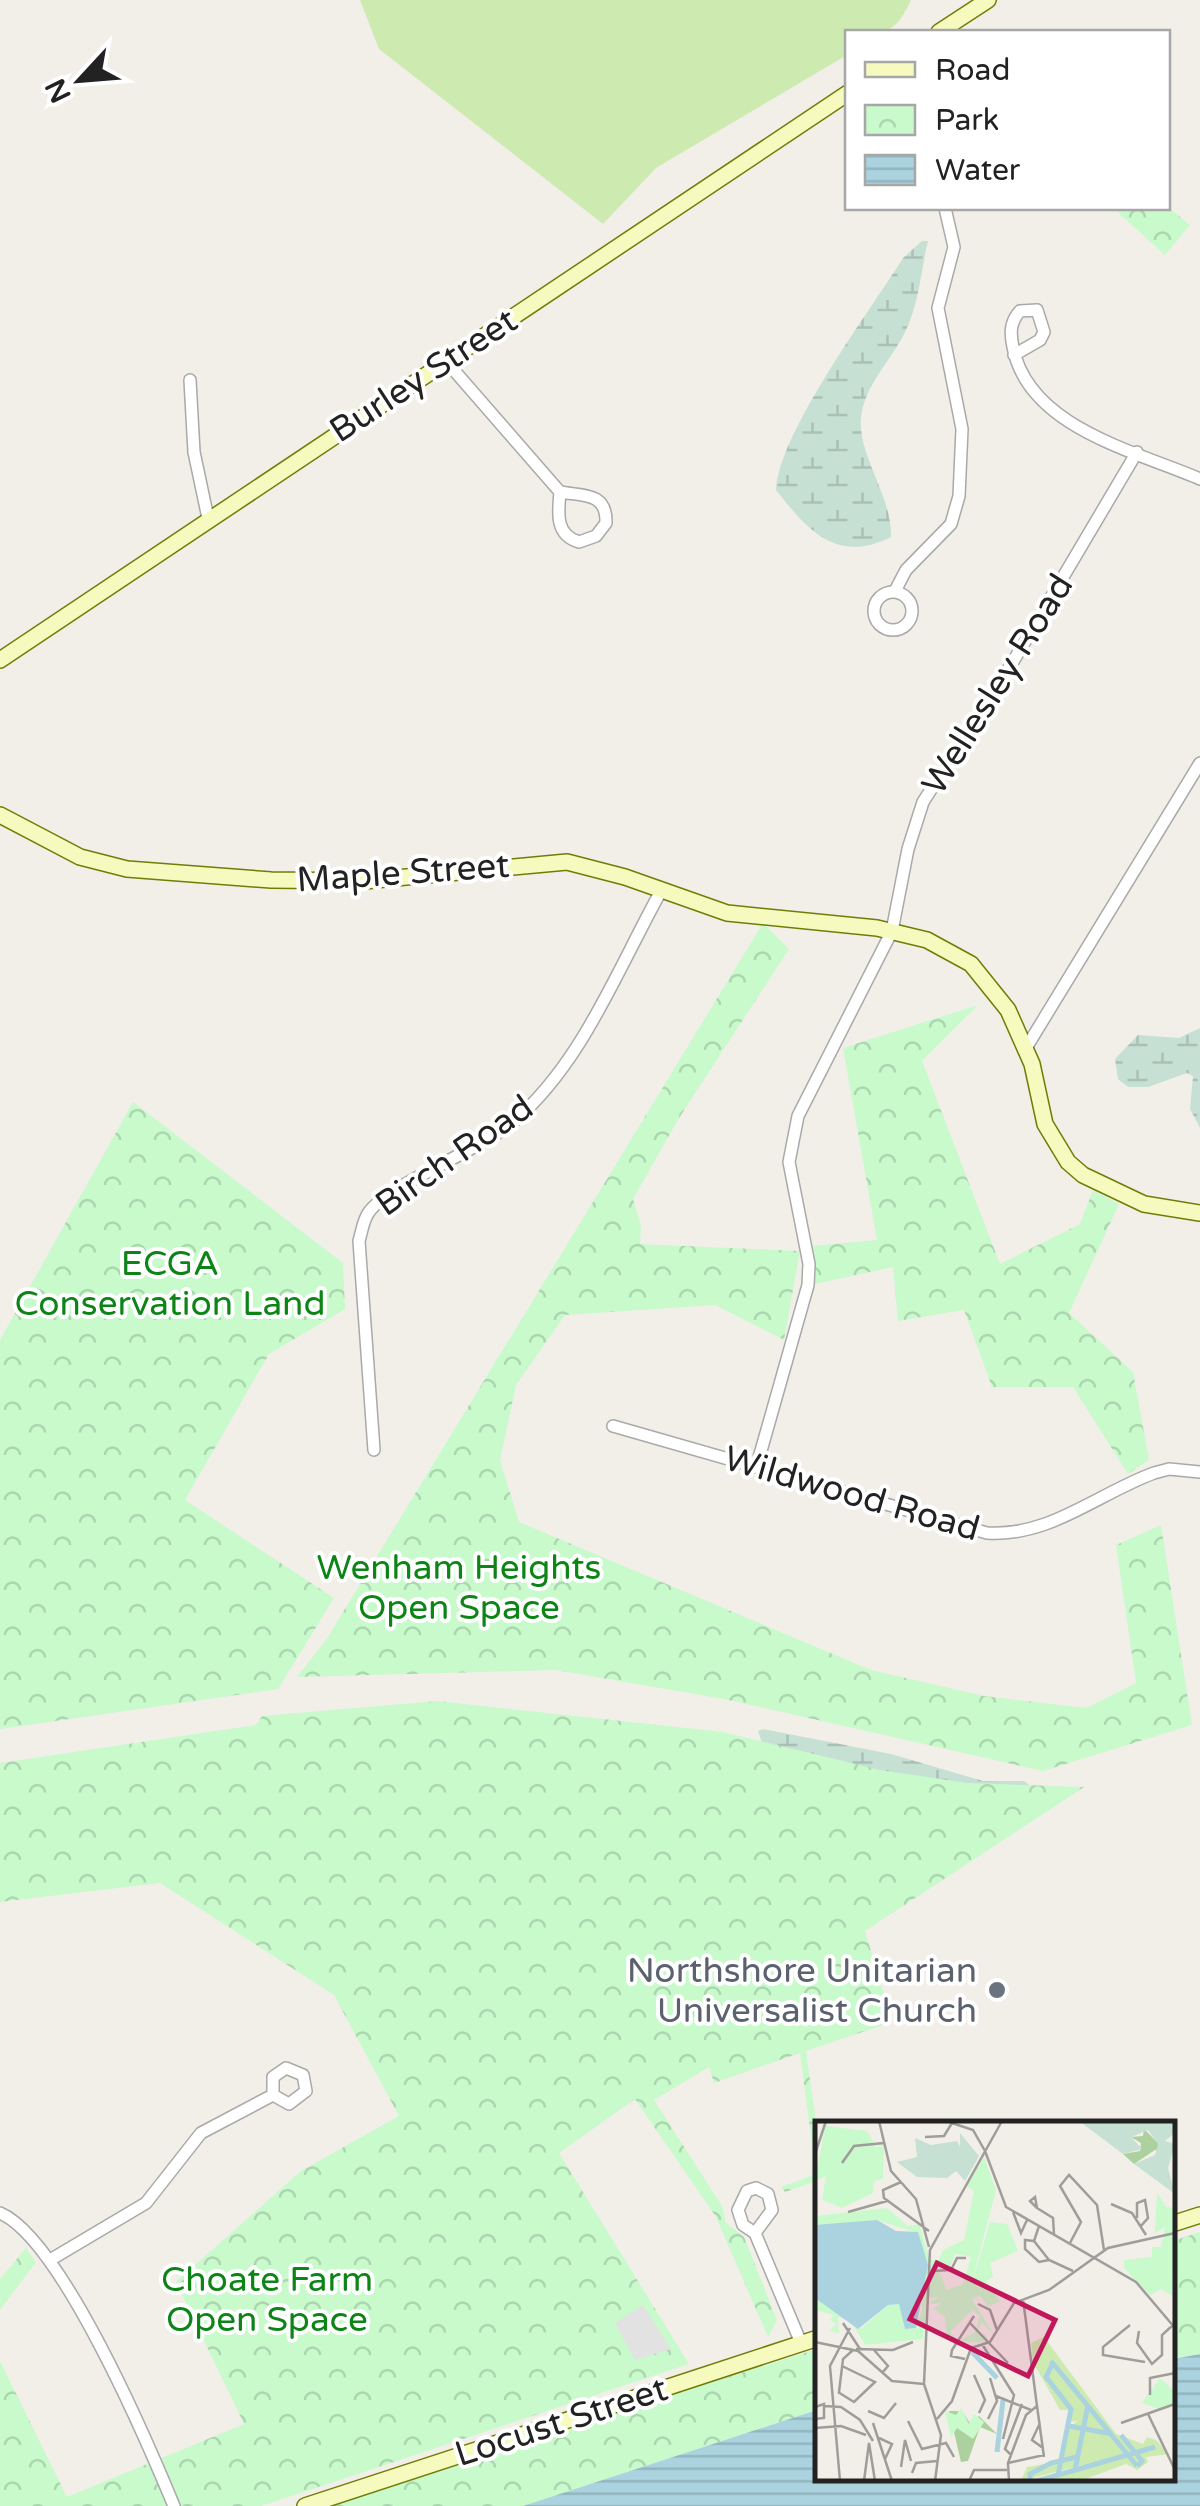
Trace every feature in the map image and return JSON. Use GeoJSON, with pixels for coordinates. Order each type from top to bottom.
{"type":"FeatureCollection","features":[{"type":"Feature","properties":{"kind":"main road"},"geometry":{"type":"LineString","coordinates":[[942,30],[988,0]]}},
{"type":"Feature","properties":{"kind":"main road","name":"Burley Street"},"geometry":{"type":"LineString","coordinates":[[0,660],[845,96]]}},
{"type":"Feature","properties":{"kind":"main road","name":"Maple Street"},"geometry":{"type":"LineString","coordinates":[[0,816],[80,857],[128,869],[271,880],[364,881],[568,862],[625,876],[661,892],[749,918],[892,931],[927,940],[971,964],[1008,1010],[1026,1048],[1045,1124],[1068,1162],[1083,1175],[1144,1204],[1200,1213]]}},
{"type":"Feature","properties":{"kind":"main road"},"geometry":{"type":"LineString","coordinates":[[1175,2223],[1200,2215]]}},
{"type":"Feature","properties":{"kind":"main road","name":"Locust Street"},"geometry":{"type":"LineString","coordinates":[[305,2506],[810,2340]]}},
{"type":"Feature","properties":{"kind":"street"},"geometry":{"type":"LineString","coordinates":[[895,592],[906,570],[951,524],[960,496],[962,428],[938,308],[954,248],[945,210]]}},
{"type":"Feature","properties":{"kind":"street"},"geometry":{"type":"LineString","coordinates":[[1014,355],[1032,395],[1052,412],[1200,479]]}},
{"type":"Feature","properties":{"kind":"street"},"geometry":{"type":"LineString","coordinates":[[445,360],[560,492],[559,520],[564,533],[579,542],[596,536],[606,523],[605,507],[588,494],[560,492]]}},
{"type":"Feature","properties":{"kind":"street"},"geometry":{"type":"LineString","coordinates":[[190,380],[194,452],[208,518]]}},
{"type":"Feature","properties":{"kind":"street","name":"Wellesley Road"},"geometry":{"type":"LineString","coordinates":[[757,1465],[808,1284],[809,1264],[790,1178],[790,1142],[892,931],[908,849],[924,802],[1137,452]]}},
{"type":"Feature","properties":{"kind":"street"},"geometry":{"type":"LineString","coordinates":[[1026,1048],[1200,763]]}},
{"type":"Feature","properties":{"kind":"street","name":"Birch Road"},"geometry":{"type":"LineString","coordinates":[[374,1450],[359,1241],[369,1211],[385,1196],[474,1149],[544,1092],[576,1048],[661,892]]}},
{"type":"Feature","properties":{"kind":"street","name":"Wildwood Road"},"geometry":{"type":"LineString","coordinates":[[613,1426],[960,1527],[1010,1534],[1050,1524],[1154,1473],[1169,1469],[1200,1472]]}},
{"type":"Feature","properties":{"kind":"street"},"geometry":{"type":"LineString","coordinates":[[50,2260],[146,2203],[201,2132],[273,2095]]}},
{"type":"Feature","properties":{"kind":"street"},"geometry":{"type":"LineString","coordinates":[[0,2214],[13,2219],[50,2260],[114,2377],[174,2506]]}},
{"type":"Feature","properties":{"kind":"street"},"geometry":{"type":"LineString","coordinates":[[755,2233],[810,2340]]}},
{"type":"Feature","properties":{"kind":"green space"},"geometry":{"type":"Polygon","coordinates":[[[360,0],[911,0],[899,21],[887,30],[845,30],[845,56],[656,168],[603,224],[379,49],[360,0]]]}},
{"type":"Feature","properties":{"kind":"green space"},"geometry":{"type":"Polygon","coordinates":[[[1170,209],[1190,225],[1165,255],[1115,210],[1170,209]]]}},
{"type":"Feature","properties":{"kind":"green space"},"geometry":{"type":"Polygon","coordinates":[[[922,241],[928,241],[910,320],[867,395],[861,419],[861,433],[886,506],[891,537],[855,547],[839,545],[812,530],[776,490],[781,466],[792,437],[828,372],[903,258],[922,241]]]}},
{"type":"Feature","properties":{"kind":"green space","name":"Wenham Heights Open Space"},"geometry":{"type":"Polygon","coordinates":[[[763,923],[789,949],[679,1118],[633,1199],[641,1226],[640,1244],[800,1251],[784,1340],[715,1305],[565,1315],[516,1385],[500,1460],[519,1522],[871,1670],[984,1696],[1086,1708],[1136,1683],[1116,1545],[1161,1525],[1192,1725],[1043,1771],[724,1699],[555,1670],[297,1677],[326,1640],[763,923]]]}},
{"type":"Feature","properties":{"kind":"green space"},"geometry":{"type":"Polygon","coordinates":[[[978,1005],[922,1061],[1000,1264],[1080,1224],[1093,1190],[1119,1204],[1069,1313],[1133,1372],[1149,1460],[1128,1474],[1073,1387],[992,1387],[964,1310],[898,1321],[893,1267],[815,1284],[813,1246],[877,1240],[843,1048],[978,1005]]]}},
{"type":"Feature","properties":{"kind":"green space"},"geometry":{"type":"Polygon","coordinates":[[[1200,1028],[1200,1128],[1190,1109],[1193,1076],[1187,1073],[1148,1087],[1128,1087],[1118,1079],[1115,1059],[1138,1035],[1179,1038],[1200,1028]]]}},
{"type":"Feature","properties":{"kind":"green space","name":"ECGA Conservation Land"},"geometry":{"type":"Polygon","coordinates":[[[133,1102],[343,1263],[345,1309],[269,1354],[185,1500],[334,1598],[278,1689],[0,1729],[0,1340],[133,1102]]]}},
{"type":"Feature","properties":{"kind":"green space","name":"Choate Farm Open Space"},"geometry":{"type":"Polygon","coordinates":[[[437,1701],[723,1732],[880,1770],[968,1783],[1084,1787],[865,1931],[892,2022],[806,2051],[816,2121],[815,2166],[800,2053],[714,2083],[709,2067],[654,2100],[722,2206],[726,2223],[744,2237],[777,2320],[768,2337],[716,2217],[635,2099],[559,2153],[689,2364],[261,2506],[0,2506],[0,2361],[67,2497],[244,2424],[176,2282],[301,2171],[399,2116],[334,1995],[160,1883],[0,1902],[0,1763],[256,1725],[262,1716],[437,1701]]]}},
{"type":"Feature","properties":{"kind":"green space"},"geometry":{"type":"Polygon","coordinates":[[[758,1731],[891,1754],[983,1781],[1024,1781],[1040,1793],[767,1758],[758,1731]]]}},
{"type":"Feature","properties":{"kind":"green space"},"geometry":{"type":"Polygon","coordinates":[[[815,2174],[815,2182],[785,2192],[781,2187],[815,2174]]]}},
{"type":"Feature","properties":{"kind":"green space"},"geometry":{"type":"Polygon","coordinates":[[[1200,2232],[1200,2354],[1175,2358],[1175,2240],[1200,2232]]]}},
{"type":"Feature","properties":{"kind":"green space"},"geometry":{"type":"Polygon","coordinates":[[[26,2248],[36,2262],[0,2310],[0,2279],[26,2248]]]}},
{"type":"Feature","properties":{"kind":"green space"},"geometry":{"type":"Polygon","coordinates":[[[815,2350],[815,2411],[523,2506],[321,2506],[815,2350]]]}},
{"type":"Feature","properties":{"kind":"shaded area"},"geometry":{"type":"Polygon","coordinates":[[[643,2305],[671,2349],[635,2360],[615,2323],[643,2305]]]}},
{"type":"Feature","properties":{"kind":"water"},"geometry":{"type":"Polygon","coordinates":[[[1200,2354],[1200,2506],[523,2506],[815,2411],[815,2481],[1175,2481],[1175,2359],[1200,2354]]]}},
{"type":"Feature","properties":{"kind":"place","name":"Northshore Unitarian Universalist Church"},"geometry":{"type":"Point","coordinates":[997,1990]}}]}
